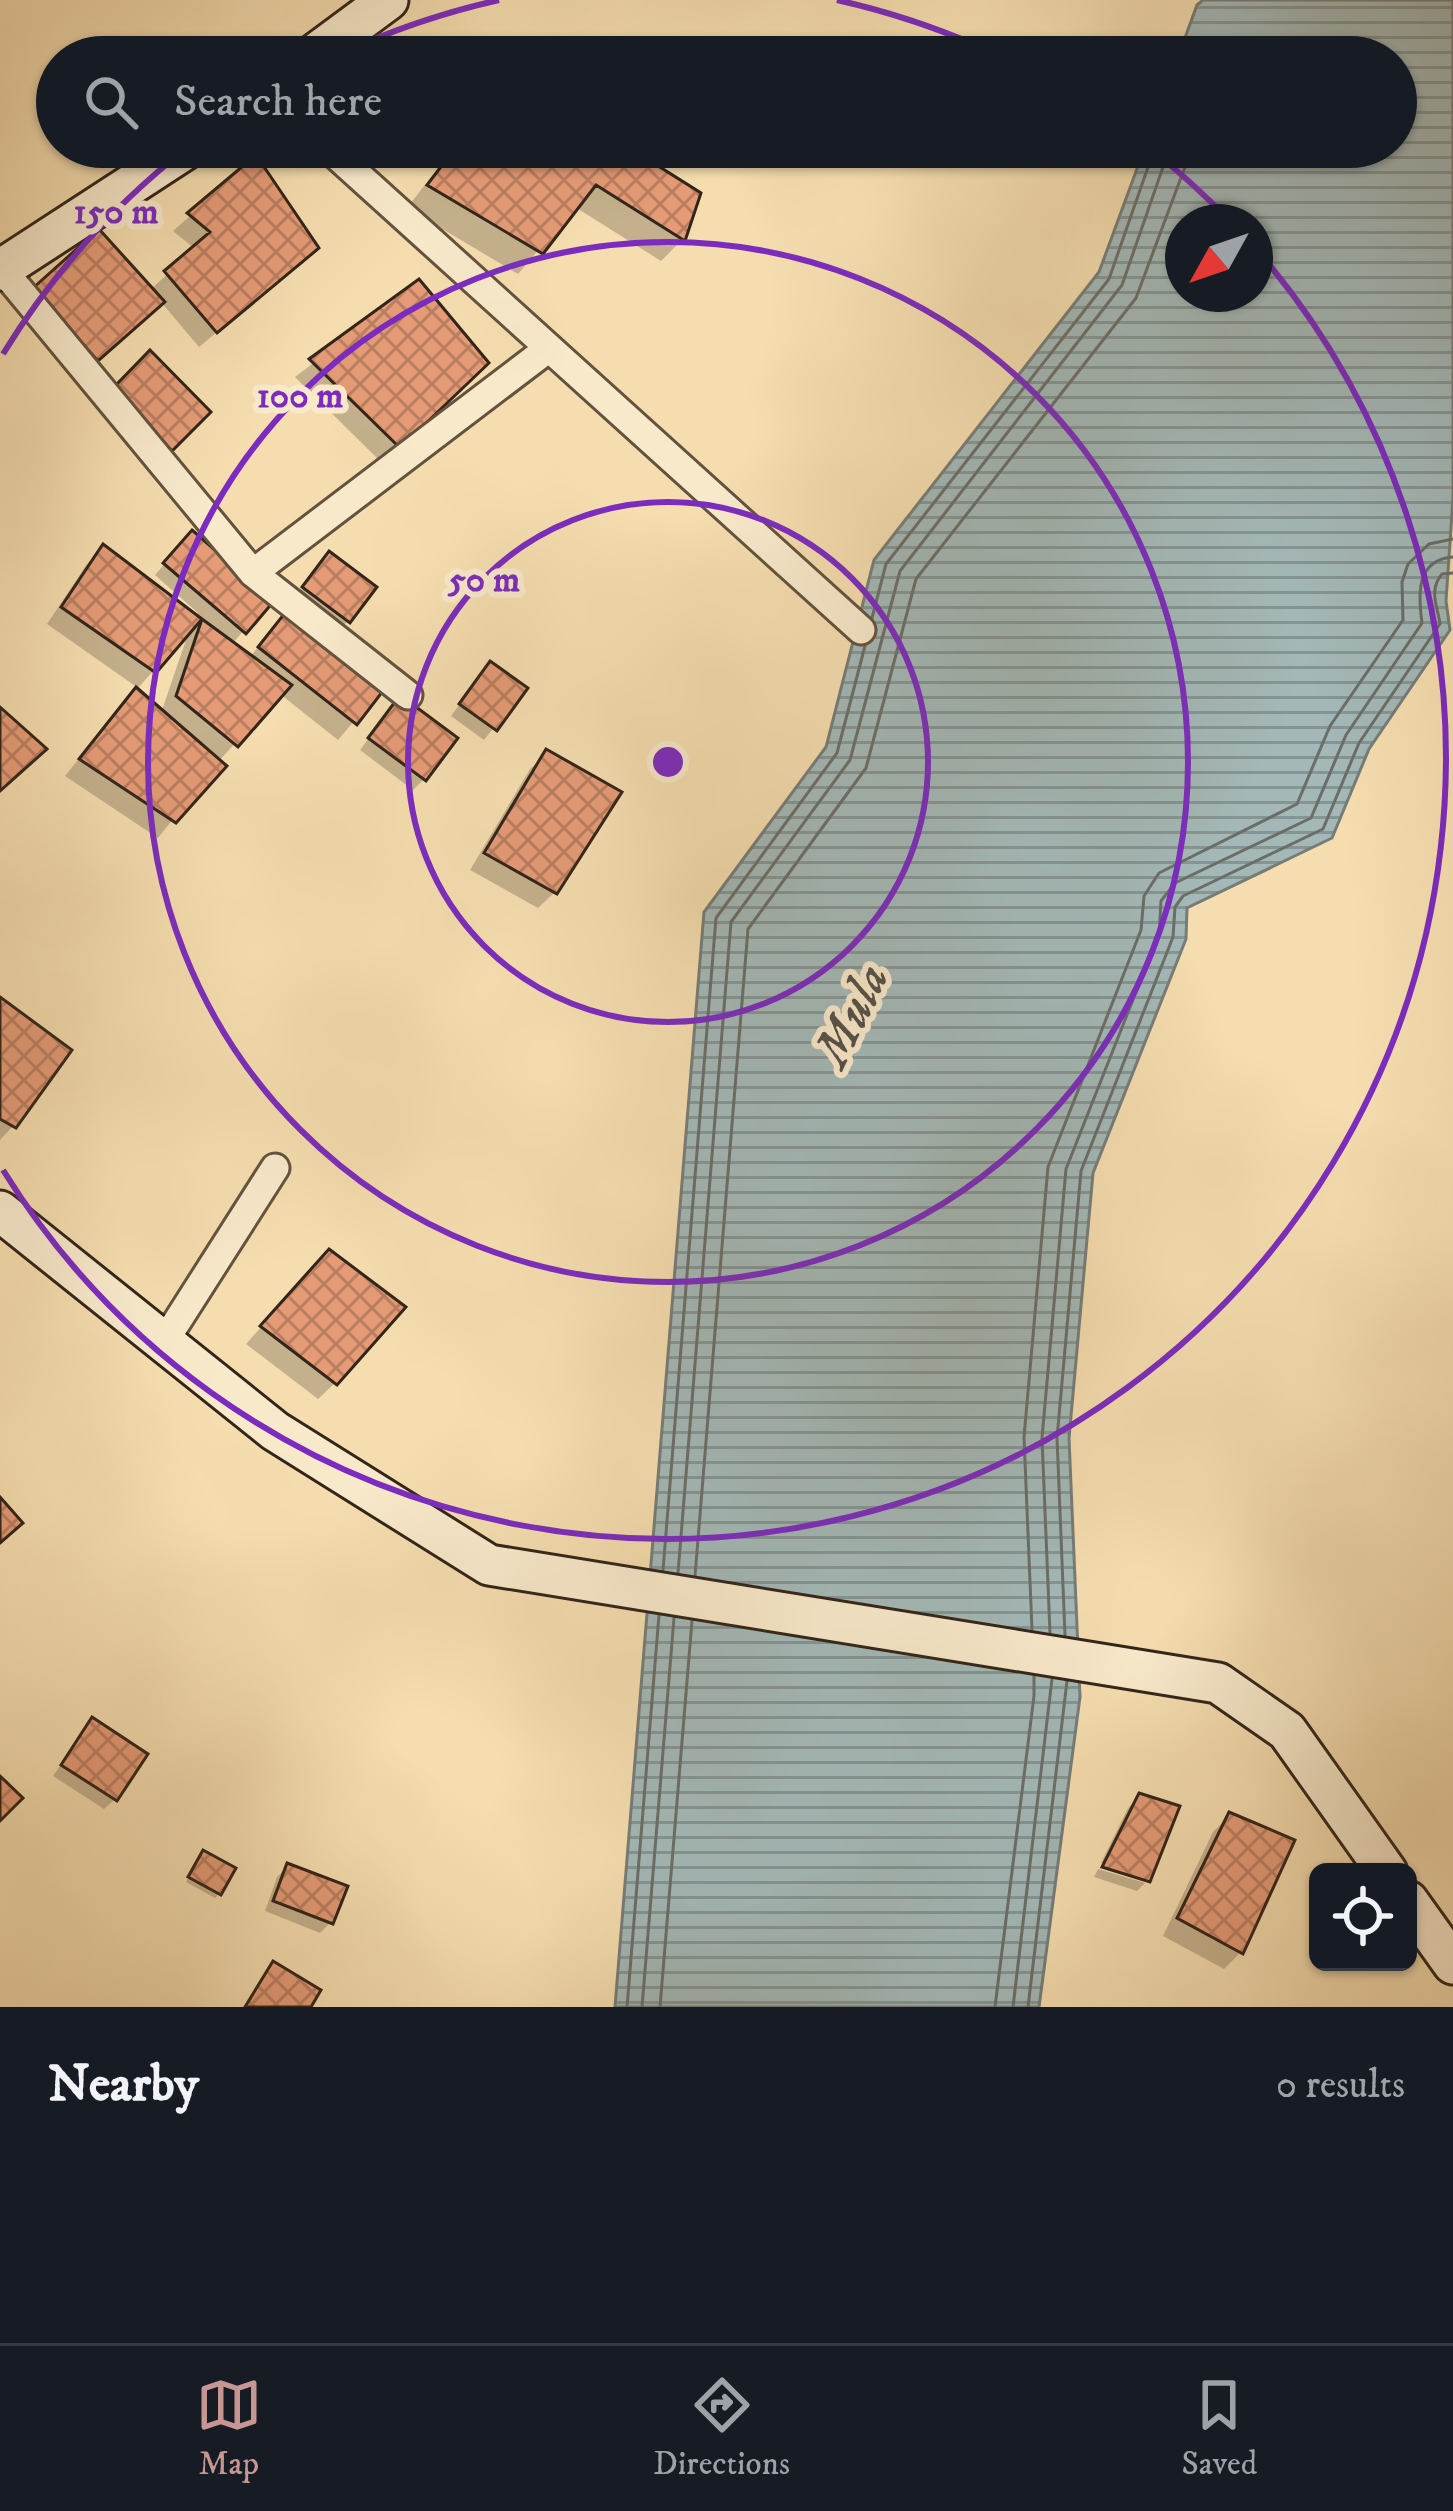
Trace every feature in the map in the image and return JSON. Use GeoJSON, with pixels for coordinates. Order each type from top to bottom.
{"type":"FeatureCollection","features":[{"type":"Feature","properties":{"kind":"street"},"geometry":{"type":"LineString","coordinates":[[339,36],[388,0]]}},
{"type":"Feature","properties":{"kind":"street"},"geometry":{"type":"LineString","coordinates":[[157,168],[1,269],[253,572],[408,695]]}},
{"type":"Feature","properties":{"kind":"street"},"geometry":{"type":"LineString","coordinates":[[350,168],[861,629]]}},
{"type":"Feature","properties":{"kind":"street"},"geometry":{"type":"LineString","coordinates":[[253,572],[549,348]]}},
{"type":"Feature","properties":{"kind":"street"},"geometry":{"type":"LineString","coordinates":[[164,1342],[275,1168]]}},
{"type":"Feature","properties":{"kind":"street"},"geometry":{"type":"LineString","coordinates":[[0,1211],[275,1431],[489,1565],[1217,1683],[1287,1731],[1381,1863]]}},
{"type":"Feature","properties":{"kind":"street"},"geometry":{"type":"LineString","coordinates":[[1417,1914],[1453,1964]]}},
{"type":"Feature","properties":{"kind":"water","name":"Mula"},"geometry":{"type":"Polygon","coordinates":[[[1203,0],[1453,0],[1453,498],[1446,601],[1450,630],[1369,749],[1332,838],[1187,908],[1186,939],[1093,1173],[1069,1438],[1080,1697],[1039,2007],[615,2007],[704,912],[826,747],[874,560],[1099,272],[1137,168],[1417,168],[1417,36],[1186,36],[1203,0]]]}},
{"type":"Feature","properties":{"kind":"building"},"geometry":{"type":"Polygon","coordinates":[[[241,168],[265,168],[319,248],[217,333],[164,271],[210,232],[187,213],[241,168]]]}},
{"type":"Feature","properties":{"kind":"building"},"geometry":{"type":"Polygon","coordinates":[[[440,168],[661,168],[701,193],[685,241],[596,185],[543,254],[427,185],[440,168]]]}},
{"type":"Feature","properties":{"kind":"building"},"geometry":{"type":"Polygon","coordinates":[[[99,229],[165,302],[98,361],[33,288],[99,229]]]}},
{"type":"Feature","properties":{"kind":"building"},"geometry":{"type":"Polygon","coordinates":[[[419,279],[489,363],[400,448],[309,359],[419,279]]]}},
{"type":"Feature","properties":{"kind":"building"},"geometry":{"type":"Polygon","coordinates":[[[150,350],[211,412],[172,451],[114,387],[150,350]]]}},
{"type":"Feature","properties":{"kind":"building"},"geometry":{"type":"Polygon","coordinates":[[[192,530],[274,601],[246,634],[163,563],[192,530]]]}},
{"type":"Feature","properties":{"kind":"building"},"geometry":{"type":"Polygon","coordinates":[[[103,544],[202,619],[156,673],[61,607],[103,544]]]}},
{"type":"Feature","properties":{"kind":"building"},"geometry":{"type":"Polygon","coordinates":[[[329,551],[377,587],[350,623],[302,587],[329,551]]]}},
{"type":"Feature","properties":{"kind":"building"},"geometry":{"type":"Polygon","coordinates":[[[288,609],[386,687],[357,725],[258,647],[288,609]]]}},
{"type":"Feature","properties":{"kind":"building"},"geometry":{"type":"Polygon","coordinates":[[[202,619],[292,685],[238,747],[176,696],[202,619]]]}},
{"type":"Feature","properties":{"kind":"building"},"geometry":{"type":"Polygon","coordinates":[[[490,661],[528,688],[497,731],[459,704],[490,661]]]}},
{"type":"Feature","properties":{"kind":"building"},"geometry":{"type":"Polygon","coordinates":[[[136,687],[227,766],[176,823],[79,759],[136,687]]]}},
{"type":"Feature","properties":{"kind":"building"},"geometry":{"type":"Polygon","coordinates":[[[400,695],[458,738],[426,781],[368,738],[400,695]]]}},
{"type":"Feature","properties":{"kind":"building"},"geometry":{"type":"Polygon","coordinates":[[[0,707],[47,749],[0,791],[0,707]]]}},
{"type":"Feature","properties":{"kind":"building"},"geometry":{"type":"Polygon","coordinates":[[[546,749],[622,792],[557,894],[484,853],[546,749]]]}},
{"type":"Feature","properties":{"kind":"building"},"geometry":{"type":"Polygon","coordinates":[[[0,997],[72,1050],[16,1128],[0,1119],[0,997]]]}},
{"type":"Feature","properties":{"kind":"building"},"geometry":{"type":"Polygon","coordinates":[[[329,1249],[406,1307],[337,1385],[260,1326],[329,1249]]]}},
{"type":"Feature","properties":{"kind":"building"},"geometry":{"type":"Polygon","coordinates":[[[0,1497],[23,1523],[0,1543],[0,1497]]]}},
{"type":"Feature","properties":{"kind":"building"},"geometry":{"type":"Polygon","coordinates":[[[92,1717],[148,1754],[117,1801],[61,1765],[92,1717]]]}},
{"type":"Feature","properties":{"kind":"building"},"geometry":{"type":"Polygon","coordinates":[[[0,1776],[23,1798],[0,1821],[0,1776]]]}},
{"type":"Feature","properties":{"kind":"building"},"geometry":{"type":"Polygon","coordinates":[[[1139,1793],[1180,1806],[1150,1882],[1102,1867],[1139,1793]]]}},
{"type":"Feature","properties":{"kind":"building"},"geometry":{"type":"Polygon","coordinates":[[[1229,1812],[1295,1840],[1243,1954],[1177,1918],[1229,1812]]]}},
{"type":"Feature","properties":{"kind":"building"},"geometry":{"type":"Polygon","coordinates":[[[203,1850],[236,1868],[221,1895],[188,1877],[203,1850]]]}},
{"type":"Feature","properties":{"kind":"building"},"geometry":{"type":"Polygon","coordinates":[[[287,1863],[348,1886],[333,1924],[273,1901],[287,1863]]]}},
{"type":"Feature","properties":{"kind":"building"},"geometry":{"type":"Polygon","coordinates":[[[273,1961],[321,1990],[311,2007],[245,2007],[273,1961]]]}}]}
